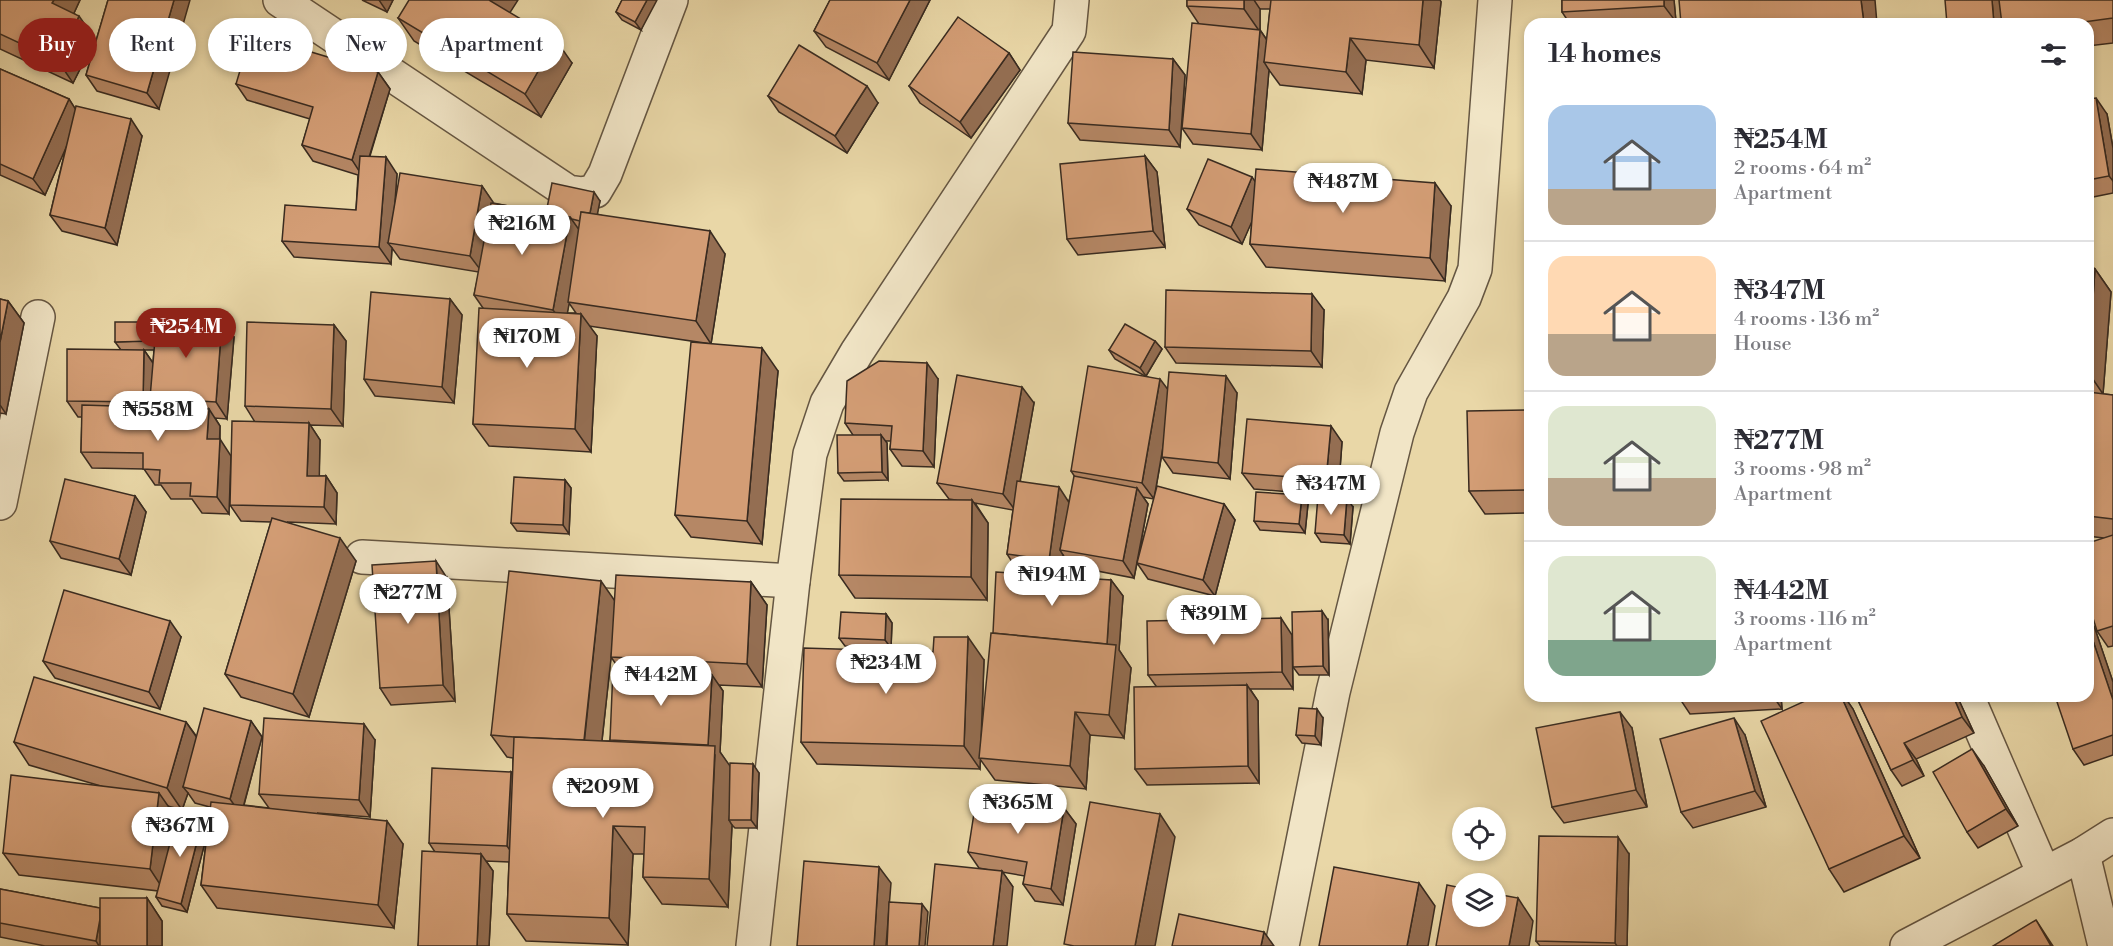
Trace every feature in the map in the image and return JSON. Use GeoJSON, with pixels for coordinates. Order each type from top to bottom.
{"type":"FeatureCollection","features":[{"type":"Feature","properties":{"kind":"street"},"geometry":{"type":"LineString","coordinates":[[280,0],[568,192],[583,194],[596,190],[606,174],[671,0]]}},
{"type":"Feature","properties":{"kind":"street"},"geometry":{"type":"LineString","coordinates":[[753,946],[793,581],[810,454],[827,403],[857,352],[1070,31],[1072,0]]}},
{"type":"Feature","properties":{"kind":"street"},"geometry":{"type":"LineString","coordinates":[[1282,946],[1333,692],[1397,433],[1411,392],[1464,298],[1475,269],[1495,0]]}},
{"type":"Feature","properties":{"kind":"street"},"geometry":{"type":"LineString","coordinates":[[0,503],[38,317]]}},
{"type":"Feature","properties":{"kind":"street"},"geometry":{"type":"LineString","coordinates":[[362,557],[793,581]]}},
{"type":"Feature","properties":{"kind":"street"},"geometry":{"type":"LineString","coordinates":[[1970,702],[2044,874]]}},
{"type":"Feature","properties":{"kind":"street"},"geometry":{"type":"LineString","coordinates":[[1907,946],[2083,854],[2113,835]]}},
{"type":"Feature","properties":{"kind":"street"},"geometry":{"type":"LineString","coordinates":[[2083,854],[2105,946]]}},
{"type":"Feature","properties":{"kind":"building"},"geometry":{"type":"Polygon","coordinates":[[[0,0],[54,0],[52,3],[79,16],[78,18],[18,18],[18,42],[0,34],[0,0]]]}},
{"type":"Feature","properties":{"kind":"building"},"geometry":{"type":"Polygon","coordinates":[[[108,0],[174,0],[169,18],[109,18],[109,72],[153,72],[147,93],[86,75],[87,72],[97,72],[97,38],[108,0]]]}},
{"type":"Feature","properties":{"kind":"building"},"geometry":{"type":"Polygon","coordinates":[[[409,0],[489,0],[519,18],[419,18],[419,31],[407,23],[407,18],[398,18],[409,0]]]}},
{"type":"Feature","properties":{"kind":"building"},"geometry":{"type":"Polygon","coordinates":[[[622,0],[647,0],[635,22],[616,12],[622,0]]]}},
{"type":"Feature","properties":{"kind":"building"},"geometry":{"type":"Polygon","coordinates":[[[830,0],[910,0],[877,63],[814,31],[830,0]]]}},
{"type":"Feature","properties":{"kind":"building"},"geometry":{"type":"Polygon","coordinates":[[[1187,0],[1244,0],[1244,9],[1187,6],[1187,0]]]}},
{"type":"Feature","properties":{"kind":"building"},"geometry":{"type":"Polygon","coordinates":[[[1271,0],[1423,0],[1419,45],[1350,38],[1346,72],[1264,62],[1271,0]]]}},
{"type":"Feature","properties":{"kind":"building"},"geometry":{"type":"Polygon","coordinates":[[[1562,0],[1664,0],[1664,6],[1562,12],[1562,0]]]}},
{"type":"Feature","properties":{"kind":"building"},"geometry":{"type":"Polygon","coordinates":[[[1679,0],[1861,0],[1863,18],[1680,18],[1679,0]]]}},
{"type":"Feature","properties":{"kind":"building"},"geometry":{"type":"Polygon","coordinates":[[[1945,0],[1992,0],[1994,18],[1946,18],[1945,0]]]}},
{"type":"Feature","properties":{"kind":"building"},"geometry":{"type":"Polygon","coordinates":[[[1999,0],[2113,0],[2113,18],[2094,21],[2094,18],[2001,18],[1999,0]]]}},
{"type":"Feature","properties":{"kind":"building"},"geometry":{"type":"Polygon","coordinates":[[[958,17],[1009,53],[960,122],[909,86],[958,17]]]}},
{"type":"Feature","properties":{"kind":"building"},"geometry":{"type":"Polygon","coordinates":[[[1192,23],[1260,30],[1251,134],[1182,128],[1192,23]]]}},
{"type":"Feature","properties":{"kind":"building"},"geometry":{"type":"Polygon","coordinates":[[[799,45],[867,86],[835,136],[768,96],[799,45]]]}},
{"type":"Feature","properties":{"kind":"building"},"geometry":{"type":"Polygon","coordinates":[[[1073,52],[1173,59],[1169,130],[1068,123],[1073,52]]]}},
{"type":"Feature","properties":{"kind":"building"},"geometry":{"type":"Polygon","coordinates":[[[313,53],[325,56],[325,72],[378,72],[352,160],[302,145],[313,107],[236,84],[240,72],[313,72],[313,53]]]}},
{"type":"Feature","properties":{"kind":"building"},"geometry":{"type":"Polygon","coordinates":[[[0,69],[69,99],[33,179],[0,164],[0,69]]]}},
{"type":"Feature","properties":{"kind":"building"},"geometry":{"type":"Polygon","coordinates":[[[488,72],[538,72],[525,94],[488,72]]]}},
{"type":"Feature","properties":{"kind":"building"},"geometry":{"type":"Polygon","coordinates":[[[2094,98],[2096,98],[2109,176],[2094,179],[2094,98]]]}},
{"type":"Feature","properties":{"kind":"building"},"geometry":{"type":"Polygon","coordinates":[[[76,106],[131,119],[105,228],[50,215],[76,106]]]}},
{"type":"Feature","properties":{"kind":"building"},"geometry":{"type":"Polygon","coordinates":[[[360,156],[386,157],[379,247],[282,241],[285,205],[356,210],[360,156]]]}},
{"type":"Feature","properties":{"kind":"building"},"geometry":{"type":"Polygon","coordinates":[[[1145,156],[1153,231],[1067,239],[1060,164],[1145,156]]]}},
{"type":"Feature","properties":{"kind":"building"},"geometry":{"type":"Polygon","coordinates":[[[1208,159],[1252,177],[1231,227],[1187,209],[1208,159]]]}},
{"type":"Feature","properties":{"kind":"building"},"geometry":{"type":"Polygon","coordinates":[[[1256,169],[1435,183],[1430,258],[1250,244],[1256,169]]]}},
{"type":"Feature","properties":{"kind":"building"},"geometry":{"type":"Polygon","coordinates":[[[400,173],[482,186],[470,256],[388,243],[400,173]]]}},
{"type":"Feature","properties":{"kind":"building"},"geometry":{"type":"Polygon","coordinates":[[[552,183],[594,192],[590,213],[581,212],[580,221],[546,213],[552,183]]]}},
{"type":"Feature","properties":{"kind":"building"},"geometry":{"type":"Polygon","coordinates":[[[491,203],[570,217],[553,310],[474,295],[491,203]]]}},
{"type":"Feature","properties":{"kind":"building"},"geometry":{"type":"Polygon","coordinates":[[[581,212],[710,231],[696,321],[568,302],[581,212]]]}},
{"type":"Feature","properties":{"kind":"building"},"geometry":{"type":"Polygon","coordinates":[[[1166,290],[1312,294],[1311,351],[1165,347],[1166,290]]]}},
{"type":"Feature","properties":{"kind":"building"},"geometry":{"type":"Polygon","coordinates":[[[371,292],[450,299],[442,387],[364,379],[371,292]]]}},
{"type":"Feature","properties":{"kind":"building"},"geometry":{"type":"Polygon","coordinates":[[[0,299],[8,301],[0,342],[0,299]]]}},
{"type":"Feature","properties":{"kind":"building"},"geometry":{"type":"Polygon","coordinates":[[[479,308],[581,314],[575,429],[473,424],[479,308]]]}},
{"type":"Feature","properties":{"kind":"building"},"geometry":{"type":"Polygon","coordinates":[[[157,316],[222,321],[216,402],[150,398],[157,316]]]}},
{"type":"Feature","properties":{"kind":"building"},"geometry":{"type":"Polygon","coordinates":[[[115,322],[157,322],[155,341],[115,342],[115,322]]]}},
{"type":"Feature","properties":{"kind":"building"},"geometry":{"type":"Polygon","coordinates":[[[247,322],[334,325],[331,409],[245,406],[247,322]]]}},
{"type":"Feature","properties":{"kind":"building"},"geometry":{"type":"Polygon","coordinates":[[[1125,324],[1155,341],[1140,368],[1109,350],[1125,324]]]}},
{"type":"Feature","properties":{"kind":"building"},"geometry":{"type":"Polygon","coordinates":[[[691,342],[762,348],[747,521],[675,515],[691,342]]]}},
{"type":"Feature","properties":{"kind":"building"},"geometry":{"type":"Polygon","coordinates":[[[67,349],[144,350],[143,402],[67,401],[67,349]]]}},
{"type":"Feature","properties":{"kind":"building"},"geometry":{"type":"Polygon","coordinates":[[[879,361],[927,363],[923,451],[890,449],[892,426],[845,423],[847,381],[879,361]]]}},
{"type":"Feature","properties":{"kind":"building"},"geometry":{"type":"Polygon","coordinates":[[[1088,366],[1160,379],[1142,483],[1071,471],[1088,366]]]}},
{"type":"Feature","properties":{"kind":"building"},"geometry":{"type":"Polygon","coordinates":[[[1169,372],[1226,376],[1218,463],[1162,457],[1169,372]]]}},
{"type":"Feature","properties":{"kind":"building"},"geometry":{"type":"Polygon","coordinates":[[[957,375],[1022,387],[1003,494],[937,483],[957,375]]]}},
{"type":"Feature","properties":{"kind":"building"},"geometry":{"type":"Polygon","coordinates":[[[2094,393],[2113,395],[2113,519],[2094,517],[2094,393]]]}},
{"type":"Feature","properties":{"kind":"building"},"geometry":{"type":"Polygon","coordinates":[[[82,405],[209,409],[207,439],[220,439],[217,497],[190,496],[191,483],[159,483],[160,470],[143,469],[143,453],[81,452],[82,405]]]}},
{"type":"Feature","properties":{"kind":"building"},"geometry":{"type":"Polygon","coordinates":[[[1524,410],[1524,490],[1469,491],[1467,411],[1524,410]]]}},
{"type":"Feature","properties":{"kind":"building"},"geometry":{"type":"Polygon","coordinates":[[[1247,419],[1331,426],[1326,480],[1242,473],[1247,419]]]}},
{"type":"Feature","properties":{"kind":"building"},"geometry":{"type":"Polygon","coordinates":[[[232,421],[309,423],[307,476],[326,476],[324,507],[230,505],[232,421]]]}},
{"type":"Feature","properties":{"kind":"building"},"geometry":{"type":"Polygon","coordinates":[[[837,435],[881,435],[882,472],[838,473],[837,435]]]}},
{"type":"Feature","properties":{"kind":"building"},"geometry":{"type":"Polygon","coordinates":[[[1074,476],[1137,488],[1123,561],[1060,550],[1074,476]]]}},
{"type":"Feature","properties":{"kind":"building"},"geometry":{"type":"Polygon","coordinates":[[[514,477],[565,480],[563,525],[511,523],[514,477]]]}},
{"type":"Feature","properties":{"kind":"building"},"geometry":{"type":"Polygon","coordinates":[[[65,479],[135,496],[119,559],[50,541],[65,479]]]}},
{"type":"Feature","properties":{"kind":"building"},"geometry":{"type":"Polygon","coordinates":[[[1017,481],[1059,487],[1049,560],[1007,554],[1017,481]]]}},
{"type":"Feature","properties":{"kind":"building"},"geometry":{"type":"Polygon","coordinates":[[[1157,486],[1224,504],[1203,580],[1137,563],[1157,486]]]}},
{"type":"Feature","properties":{"kind":"building"},"geometry":{"type":"Polygon","coordinates":[[[1256,492],[1302,495],[1299,524],[1254,521],[1256,492]]]}},
{"type":"Feature","properties":{"kind":"building"},"geometry":{"type":"Polygon","coordinates":[[[1318,496],[1347,498],[1344,535],[1315,533],[1318,496]]]}},
{"type":"Feature","properties":{"kind":"building"},"geometry":{"type":"Polygon","coordinates":[[[841,499],[972,500],[971,577],[839,575],[841,499]]]}},
{"type":"Feature","properties":{"kind":"building"},"geometry":{"type":"Polygon","coordinates":[[[272,518],[340,538],[293,694],[225,674],[272,518]]]}},
{"type":"Feature","properties":{"kind":"building"},"geometry":{"type":"Polygon","coordinates":[[[2113,535],[2113,626],[2097,631],[2094,621],[2094,541],[2113,535]]]}},
{"type":"Feature","properties":{"kind":"building"},"geometry":{"type":"Polygon","coordinates":[[[436,561],[443,685],[380,688],[372,565],[436,561]]]}},
{"type":"Feature","properties":{"kind":"building"},"geometry":{"type":"Polygon","coordinates":[[[509,571],[601,581],[584,740],[491,735],[509,571]]]}},
{"type":"Feature","properties":{"kind":"building"},"geometry":{"type":"Polygon","coordinates":[[[996,572],[1111,580],[1107,644],[993,633],[996,572]]]}},
{"type":"Feature","properties":{"kind":"building"},"geometry":{"type":"Polygon","coordinates":[[[616,575],[751,582],[747,664],[611,657],[616,575]]]}},
{"type":"Feature","properties":{"kind":"building"},"geometry":{"type":"Polygon","coordinates":[[[64,590],[170,621],[149,692],[43,661],[64,590]]]}},
{"type":"Feature","properties":{"kind":"building"},"geometry":{"type":"Polygon","coordinates":[[[1322,611],[1323,666],[1293,667],[1292,612],[1322,611]]]}},
{"type":"Feature","properties":{"kind":"building"},"geometry":{"type":"Polygon","coordinates":[[[841,612],[886,614],[885,640],[839,638],[841,612]]]}},
{"type":"Feature","properties":{"kind":"building"},"geometry":{"type":"Polygon","coordinates":[[[1281,618],[1282,672],[1148,675],[1147,621],[1281,618]]]}},
{"type":"Feature","properties":{"kind":"building"},"geometry":{"type":"Polygon","coordinates":[[[991,633],[1116,645],[1109,715],[1075,712],[1070,766],[979,758],[991,633]]]}},
{"type":"Feature","properties":{"kind":"building"},"geometry":{"type":"Polygon","coordinates":[[[934,637],[968,637],[964,746],[801,742],[804,648],[933,652],[934,637]]]}},
{"type":"Feature","properties":{"kind":"building"},"geometry":{"type":"Polygon","coordinates":[[[2094,644],[2113,700],[2113,735],[2073,749],[2057,702],[2094,702],[2094,644]]]}},
{"type":"Feature","properties":{"kind":"building"},"geometry":{"type":"Polygon","coordinates":[[[613,669],[712,675],[708,745],[610,740],[613,669]]]}},
{"type":"Feature","properties":{"kind":"building"},"geometry":{"type":"Polygon","coordinates":[[[34,677],[186,722],[167,788],[14,742],[34,677]]]}},
{"type":"Feature","properties":{"kind":"building"},"geometry":{"type":"Polygon","coordinates":[[[1247,685],[1248,766],[1135,769],[1134,687],[1247,685]]]}},
{"type":"Feature","properties":{"kind":"building"},"geometry":{"type":"Polygon","coordinates":[[[1803,702],[1844,702],[1904,836],[1829,869],[1761,721],[1803,702]]]}},
{"type":"Feature","properties":{"kind":"building"},"geometry":{"type":"Polygon","coordinates":[[[1859,702],[1956,702],[1962,717],[1904,743],[1913,760],[1891,770],[1859,702]]]}},
{"type":"Feature","properties":{"kind":"building"},"geometry":{"type":"Polygon","coordinates":[[[204,708],[251,721],[230,799],[183,787],[204,708]]]}},
{"type":"Feature","properties":{"kind":"building"},"geometry":{"type":"Polygon","coordinates":[[[1299,708],[1317,709],[1315,736],[1296,735],[1299,708]]]}},
{"type":"Feature","properties":{"kind":"building"},"geometry":{"type":"Polygon","coordinates":[[[1620,712],[1636,790],[1552,807],[1536,728],[1620,712]]]}},
{"type":"Feature","properties":{"kind":"building"},"geometry":{"type":"Polygon","coordinates":[[[264,718],[364,724],[359,800],[259,794],[264,718]]]}},
{"type":"Feature","properties":{"kind":"building"},"geometry":{"type":"Polygon","coordinates":[[[1734,718],[1755,791],[1681,812],[1660,739],[1734,718]]]}},
{"type":"Feature","properties":{"kind":"building"},"geometry":{"type":"Polygon","coordinates":[[[514,737],[715,746],[709,879],[643,877],[645,827],[613,826],[609,918],[507,914],[514,737]]]}},
{"type":"Feature","properties":{"kind":"building"},"geometry":{"type":"Polygon","coordinates":[[[1972,749],[2006,809],[1967,832],[1933,772],[1972,749]]]}},
{"type":"Feature","properties":{"kind":"building"},"geometry":{"type":"Polygon","coordinates":[[[730,763],[753,764],[751,820],[729,820],[730,763]]]}},
{"type":"Feature","properties":{"kind":"building"},"geometry":{"type":"Polygon","coordinates":[[[432,768],[511,772],[507,846],[429,843],[432,768]]]}},
{"type":"Feature","properties":{"kind":"building"},"geometry":{"type":"Polygon","coordinates":[[[11,775],[159,793],[150,869],[3,853],[11,775]]]}},
{"type":"Feature","properties":{"kind":"building"},"geometry":{"type":"Polygon","coordinates":[[[977,794],[1064,808],[1051,889],[1023,884],[1027,862],[968,852],[977,794]]]}},
{"type":"Feature","properties":{"kind":"building"},"geometry":{"type":"Polygon","coordinates":[[[211,802],[387,821],[378,905],[201,885],[211,802]]]}},
{"type":"Feature","properties":{"kind":"building"},"geometry":{"type":"Polygon","coordinates":[[[1090,802],[1160,814],[1135,946],[1064,944],[1090,802]]]}},
{"type":"Feature","properties":{"kind":"building"},"geometry":{"type":"Polygon","coordinates":[[[178,812],[203,818],[181,904],[156,897],[178,812]]]}},
{"type":"Feature","properties":{"kind":"building"},"geometry":{"type":"Polygon","coordinates":[[[1539,836],[1618,837],[1615,943],[1536,941],[1539,836]]]}},
{"type":"Feature","properties":{"kind":"building"},"geometry":{"type":"Polygon","coordinates":[[[422,851],[481,854],[477,946],[418,946],[422,851]]]}},
{"type":"Feature","properties":{"kind":"building"},"geometry":{"type":"Polygon","coordinates":[[[804,861],[879,867],[874,946],[797,946],[804,861]]]}},
{"type":"Feature","properties":{"kind":"building"},"geometry":{"type":"Polygon","coordinates":[[[935,864],[1002,871],[993,946],[927,946],[935,864]]]}},
{"type":"Feature","properties":{"kind":"building"},"geometry":{"type":"Polygon","coordinates":[[[1334,867],[1419,883],[1407,946],[1319,946],[1334,867]]]}},
{"type":"Feature","properties":{"kind":"building"},"geometry":{"type":"Polygon","coordinates":[[[1447,885],[1452,886],[1452,927],[1506,927],[1506,896],[1518,898],[1509,946],[1436,946],[1447,885]]]}},
{"type":"Feature","properties":{"kind":"building"},"geometry":{"type":"Polygon","coordinates":[[[0,889],[100,908],[96,941],[0,923],[0,889]]]}},
{"type":"Feature","properties":{"kind":"building"},"geometry":{"type":"Polygon","coordinates":[[[100,898],[147,898],[147,946],[100,946],[100,898]]]}},
{"type":"Feature","properties":{"kind":"building"},"geometry":{"type":"Polygon","coordinates":[[[889,902],[922,904],[919,946],[887,946],[889,902]]]}},
{"type":"Feature","properties":{"kind":"building"},"geometry":{"type":"Polygon","coordinates":[[[1179,914],[1264,932],[1261,946],[1172,946],[1179,914]]]}},
{"type":"Feature","properties":{"kind":"building"},"geometry":{"type":"Polygon","coordinates":[[[2036,920],[2051,946],[1993,946],[2036,920]]]}}]}
